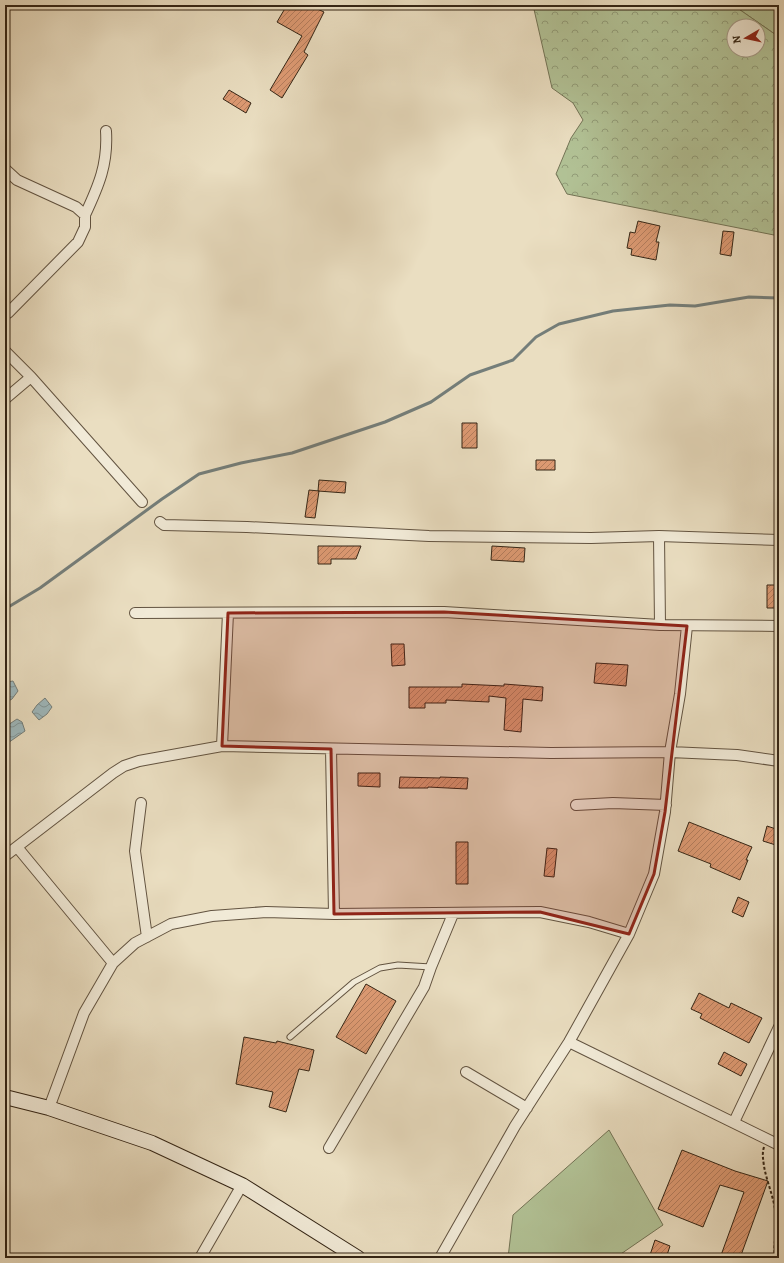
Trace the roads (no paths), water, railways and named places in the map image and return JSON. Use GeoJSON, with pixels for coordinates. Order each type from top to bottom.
{"type":"FeatureCollection","features":[{"type":"Feature","properties":{"kind":"street"},"geometry":{"type":"LineString","coordinates":[[6,313],[78,242],[85,227],[85,215],[96,192],[106,160],[106,130]]}},
{"type":"Feature","properties":{"kind":"street"},"geometry":{"type":"LineString","coordinates":[[5,169],[17,180],[76,207],[85,215]]}},
{"type":"Feature","properties":{"kind":"street"},"geometry":{"type":"LineString","coordinates":[[5,351],[31,377],[142,502]]}},
{"type":"Feature","properties":{"kind":"street"},"geometry":{"type":"LineString","coordinates":[[5,399],[31,377]]}},
{"type":"Feature","properties":{"kind":"street"},"geometry":{"type":"LineString","coordinates":[[160,522],[164,525],[247,527],[429,536],[591,538],[659,536],[779,540]]}},
{"type":"Feature","properties":{"kind":"street"},"geometry":{"type":"LineString","coordinates":[[659,536],[660,625]]}},
{"type":"Feature","properties":{"kind":"street"},"geometry":{"type":"LineString","coordinates":[[135,613],[444,612],[660,625],[779,626]]}},
{"type":"Feature","properties":{"kind":"street"},"geometry":{"type":"LineString","coordinates":[[222,746],[228,613]]}},
{"type":"Feature","properties":{"kind":"street"},"geometry":{"type":"LineString","coordinates":[[440,1258],[527,1108],[569,1042],[629,934],[654,874],[666,805],[670,752],[680,694],[687,626]]}},
{"type":"Feature","properties":{"kind":"street"},"geometry":{"type":"LineString","coordinates":[[5,856],[124,766],[139,761],[222,746],[551,753],[670,752],[738,755],[779,761]]}},
{"type":"Feature","properties":{"kind":"street"},"geometry":{"type":"LineString","coordinates":[[331,749],[334,914]]}},
{"type":"Feature","properties":{"kind":"street"},"geometry":{"type":"LineString","coordinates":[[141,803],[135,851],[147,937]]}},
{"type":"Feature","properties":{"kind":"street"},"geometry":{"type":"LineString","coordinates":[[576,805],[613,803],[666,805]]}},
{"type":"Feature","properties":{"kind":"street"},"geometry":{"type":"LineString","coordinates":[[17,847],[113,963]]}},
{"type":"Feature","properties":{"kind":"street"},"geometry":{"type":"LineString","coordinates":[[49,1108],[84,1013],[113,963],[135,943],[172,924],[212,916],[266,912],[334,914],[453,914],[540,912],[588,922],[629,934]]}},
{"type":"Feature","properties":{"kind":"street"},"geometry":{"type":"LineString","coordinates":[[329,1148],[424,987],[431,966],[453,914]]}},
{"type":"Feature","properties":{"kind":"street"},"geometry":{"type":"LineString","coordinates":[[734,1122],[776,1043],[779,1027]]}},
{"type":"Feature","properties":{"kind":"street"},"geometry":{"type":"LineString","coordinates":[[569,1042],[779,1145]]}},
{"type":"Feature","properties":{"kind":"street"},"geometry":{"type":"LineString","coordinates":[[466,1072],[527,1108]]}},
{"type":"Feature","properties":{"kind":"street"},"geometry":{"type":"LineString","coordinates":[[5,1097],[49,1108],[152,1143],[242,1185],[358,1258]]}},
{"type":"Feature","properties":{"kind":"street"},"geometry":{"type":"LineString","coordinates":[[200,1258],[242,1185]]}},
{"type":"Feature","properties":{"kind":"lane"},"geometry":{"type":"LineString","coordinates":[[290,1037],[354,982],[380,968],[398,965],[431,966]]}},
{"type":"Feature","properties":{"kind":"water"},"geometry":{"type":"Polygon","coordinates":[[[13,681],[18,691],[12,699],[5,703],[5,684],[13,681]]]}},
{"type":"Feature","properties":{"kind":"water"},"geometry":{"type":"Polygon","coordinates":[[[45,698],[52,707],[47,714],[39,720],[32,712],[45,698]]]}},
{"type":"Feature","properties":{"kind":"water"},"geometry":{"type":"Polygon","coordinates":[[[17,719],[22,722],[25,731],[5,745],[5,727],[17,719]]]}},
{"type":"Feature","properties":{"kind":"waterway"},"geometry":{"type":"LineString","coordinates":[[5,609],[40,588],[162,499],[199,474],[241,463],[292,453],[385,422],[431,402],[470,375],[513,360],[536,337],[559,324],[613,311],[670,305],[695,306],[749,297],[779,298]]}}]}
